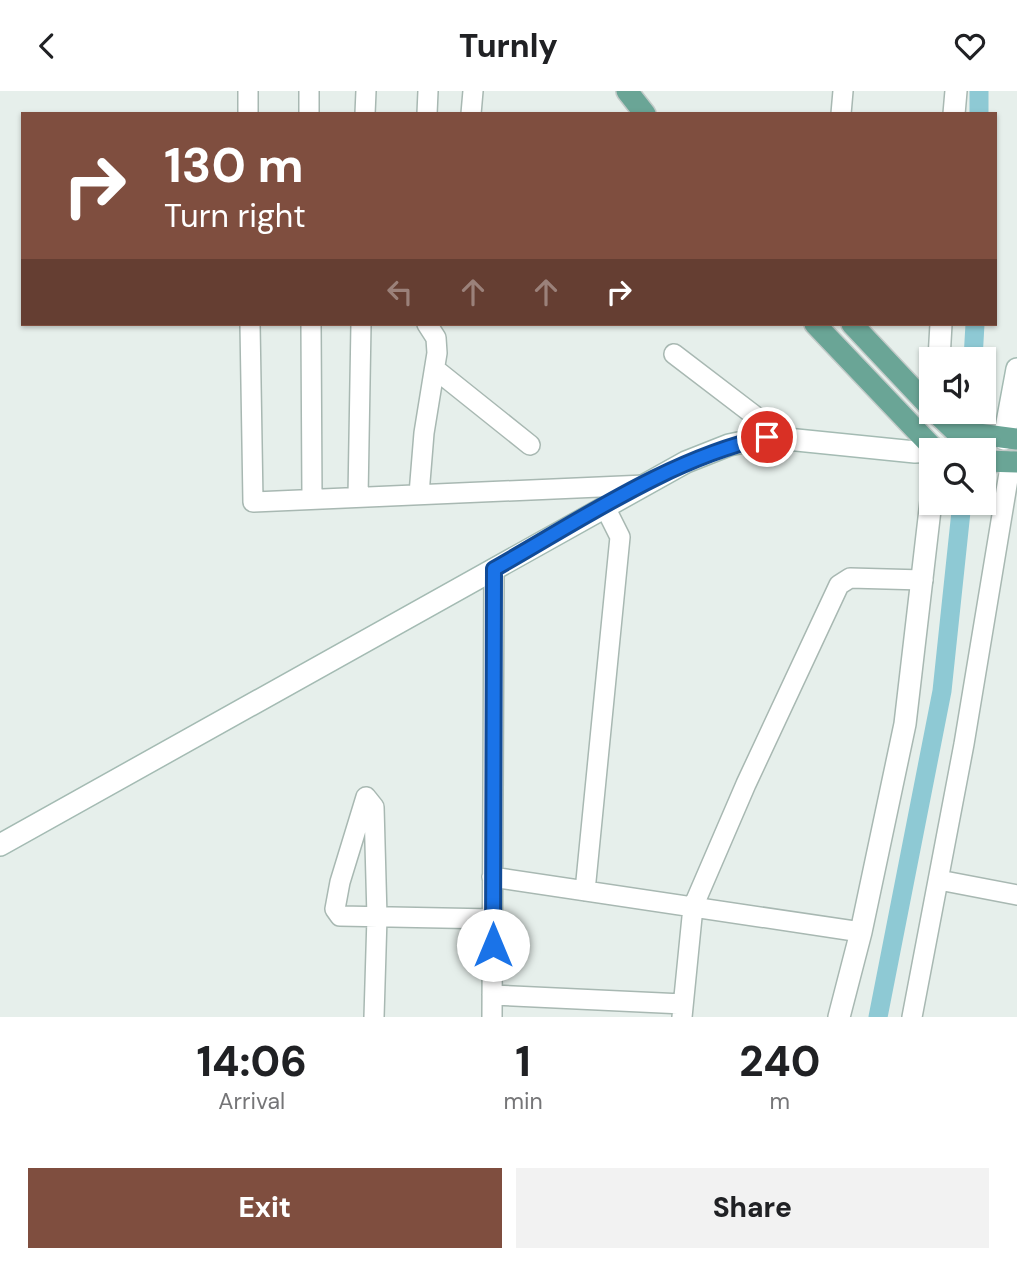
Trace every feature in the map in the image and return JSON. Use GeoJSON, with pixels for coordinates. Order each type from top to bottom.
{"type":"FeatureCollection","features":[{"type":"Feature","properties":{"kind":"main road"},"geometry":{"type":"LineString","coordinates":[[627,91],[643,112]]}},
{"type":"Feature","properties":{"kind":"main road"},"geometry":{"type":"LineString","coordinates":[[954,112],[956,91]]}},
{"type":"Feature","properties":{"kind":"main road"},"geometry":{"type":"LineString","coordinates":[[817,326],[923,438]]}},
{"type":"Feature","properties":{"kind":"main road"},"geometry":{"type":"LineString","coordinates":[[854,326],[919,395]]}},
{"type":"Feature","properties":{"kind":"main road"},"geometry":{"type":"LineString","coordinates":[[940,347],[941,326]]}},
{"type":"Feature","properties":{"kind":"main road"},"geometry":{"type":"LineString","coordinates":[[948,424],[955,431],[1006,439],[1017,370]]}},
{"type":"Feature","properties":{"kind":"main road"},"geometry":{"type":"LineString","coordinates":[[0,845],[686,462],[729,445],[767,437],[919,452]]}},
{"type":"Feature","properties":{"kind":"main road"},"geometry":{"type":"LineString","coordinates":[[839,1017],[861,932],[905,724],[930,515]]}},
{"type":"Feature","properties":{"kind":"street"},"geometry":{"type":"LineString","coordinates":[[247,91],[248,112]]}},
{"type":"Feature","properties":{"kind":"street"},"geometry":{"type":"LineString","coordinates":[[309,91],[309,112]]}},
{"type":"Feature","properties":{"kind":"street"},"geometry":{"type":"LineString","coordinates":[[365,112],[366,91]]}},
{"type":"Feature","properties":{"kind":"street"},"geometry":{"type":"LineString","coordinates":[[427,112],[428,91]]}},
{"type":"Feature","properties":{"kind":"street"},"geometry":{"type":"LineString","coordinates":[[471,112],[472,91]]}},
{"type":"Feature","properties":{"kind":"street"},"geometry":{"type":"LineString","coordinates":[[841,112],[843,91]]}},
{"type":"Feature","properties":{"kind":"street"},"geometry":{"type":"LineString","coordinates":[[250,326],[253,502],[645,485]]}},
{"type":"Feature","properties":{"kind":"street"},"geometry":{"type":"LineString","coordinates":[[311,326],[312,499]]}},
{"type":"Feature","properties":{"kind":"street"},"geometry":{"type":"LineString","coordinates":[[358,497],[361,326]]}},
{"type":"Feature","properties":{"kind":"street"},"geometry":{"type":"LineString","coordinates":[[419,494],[424,433],[435,369],[436,338],[428,326]]}},
{"type":"Feature","properties":{"kind":"street"},"geometry":{"type":"LineString","coordinates":[[674,354],[784,438]]}},
{"type":"Feature","properties":{"kind":"street"},"geometry":{"type":"LineString","coordinates":[[435,369],[530,445]]}},
{"type":"Feature","properties":{"kind":"street"},"geometry":{"type":"LineString","coordinates":[[912,1017],[939,880],[1002,462]]}},
{"type":"Feature","properties":{"kind":"street"},"geometry":{"type":"LineString","coordinates":[[585,891],[620,537],[605,507]]}},
{"type":"Feature","properties":{"kind":"street"},"geometry":{"type":"LineString","coordinates":[[492,1017],[494,569]]}},
{"type":"Feature","properties":{"kind":"street"},"geometry":{"type":"LineString","coordinates":[[492,995],[683,1011],[693,907],[746,784],[839,585],[850,578],[923,580]]}},
{"type":"Feature","properties":{"kind":"street"},"geometry":{"type":"LineString","coordinates":[[374,1017],[377,917],[374,807],[366,797],[340,882],[335,909],[340,916],[377,917],[493,919]]}},
{"type":"Feature","properties":{"kind":"street"},"geometry":{"type":"LineString","coordinates":[[492,877],[861,932]]}},
{"type":"Feature","properties":{"kind":"street"},"geometry":{"type":"LineString","coordinates":[[939,880],[1017,895]]}},
{"type":"Feature","properties":{"kind":"waterway"},"geometry":{"type":"LineString","coordinates":[[979,91],[979,112]]}},
{"type":"Feature","properties":{"kind":"waterway"},"geometry":{"type":"LineString","coordinates":[[974,347],[975,326]]}},
{"type":"Feature","properties":{"kind":"waterway"},"geometry":{"type":"LineString","coordinates":[[968,438],[970,424]]}},
{"type":"Feature","properties":{"kind":"waterway"},"geometry":{"type":"LineString","coordinates":[[878,1017],[942,691],[961,515]]}},
{"type":"Feature","properties":{"kind":"route"},"geometry":{"type":"LineString","coordinates":[[493,945],[494,569],[686,462],[729,445],[767,437]]}}]}
